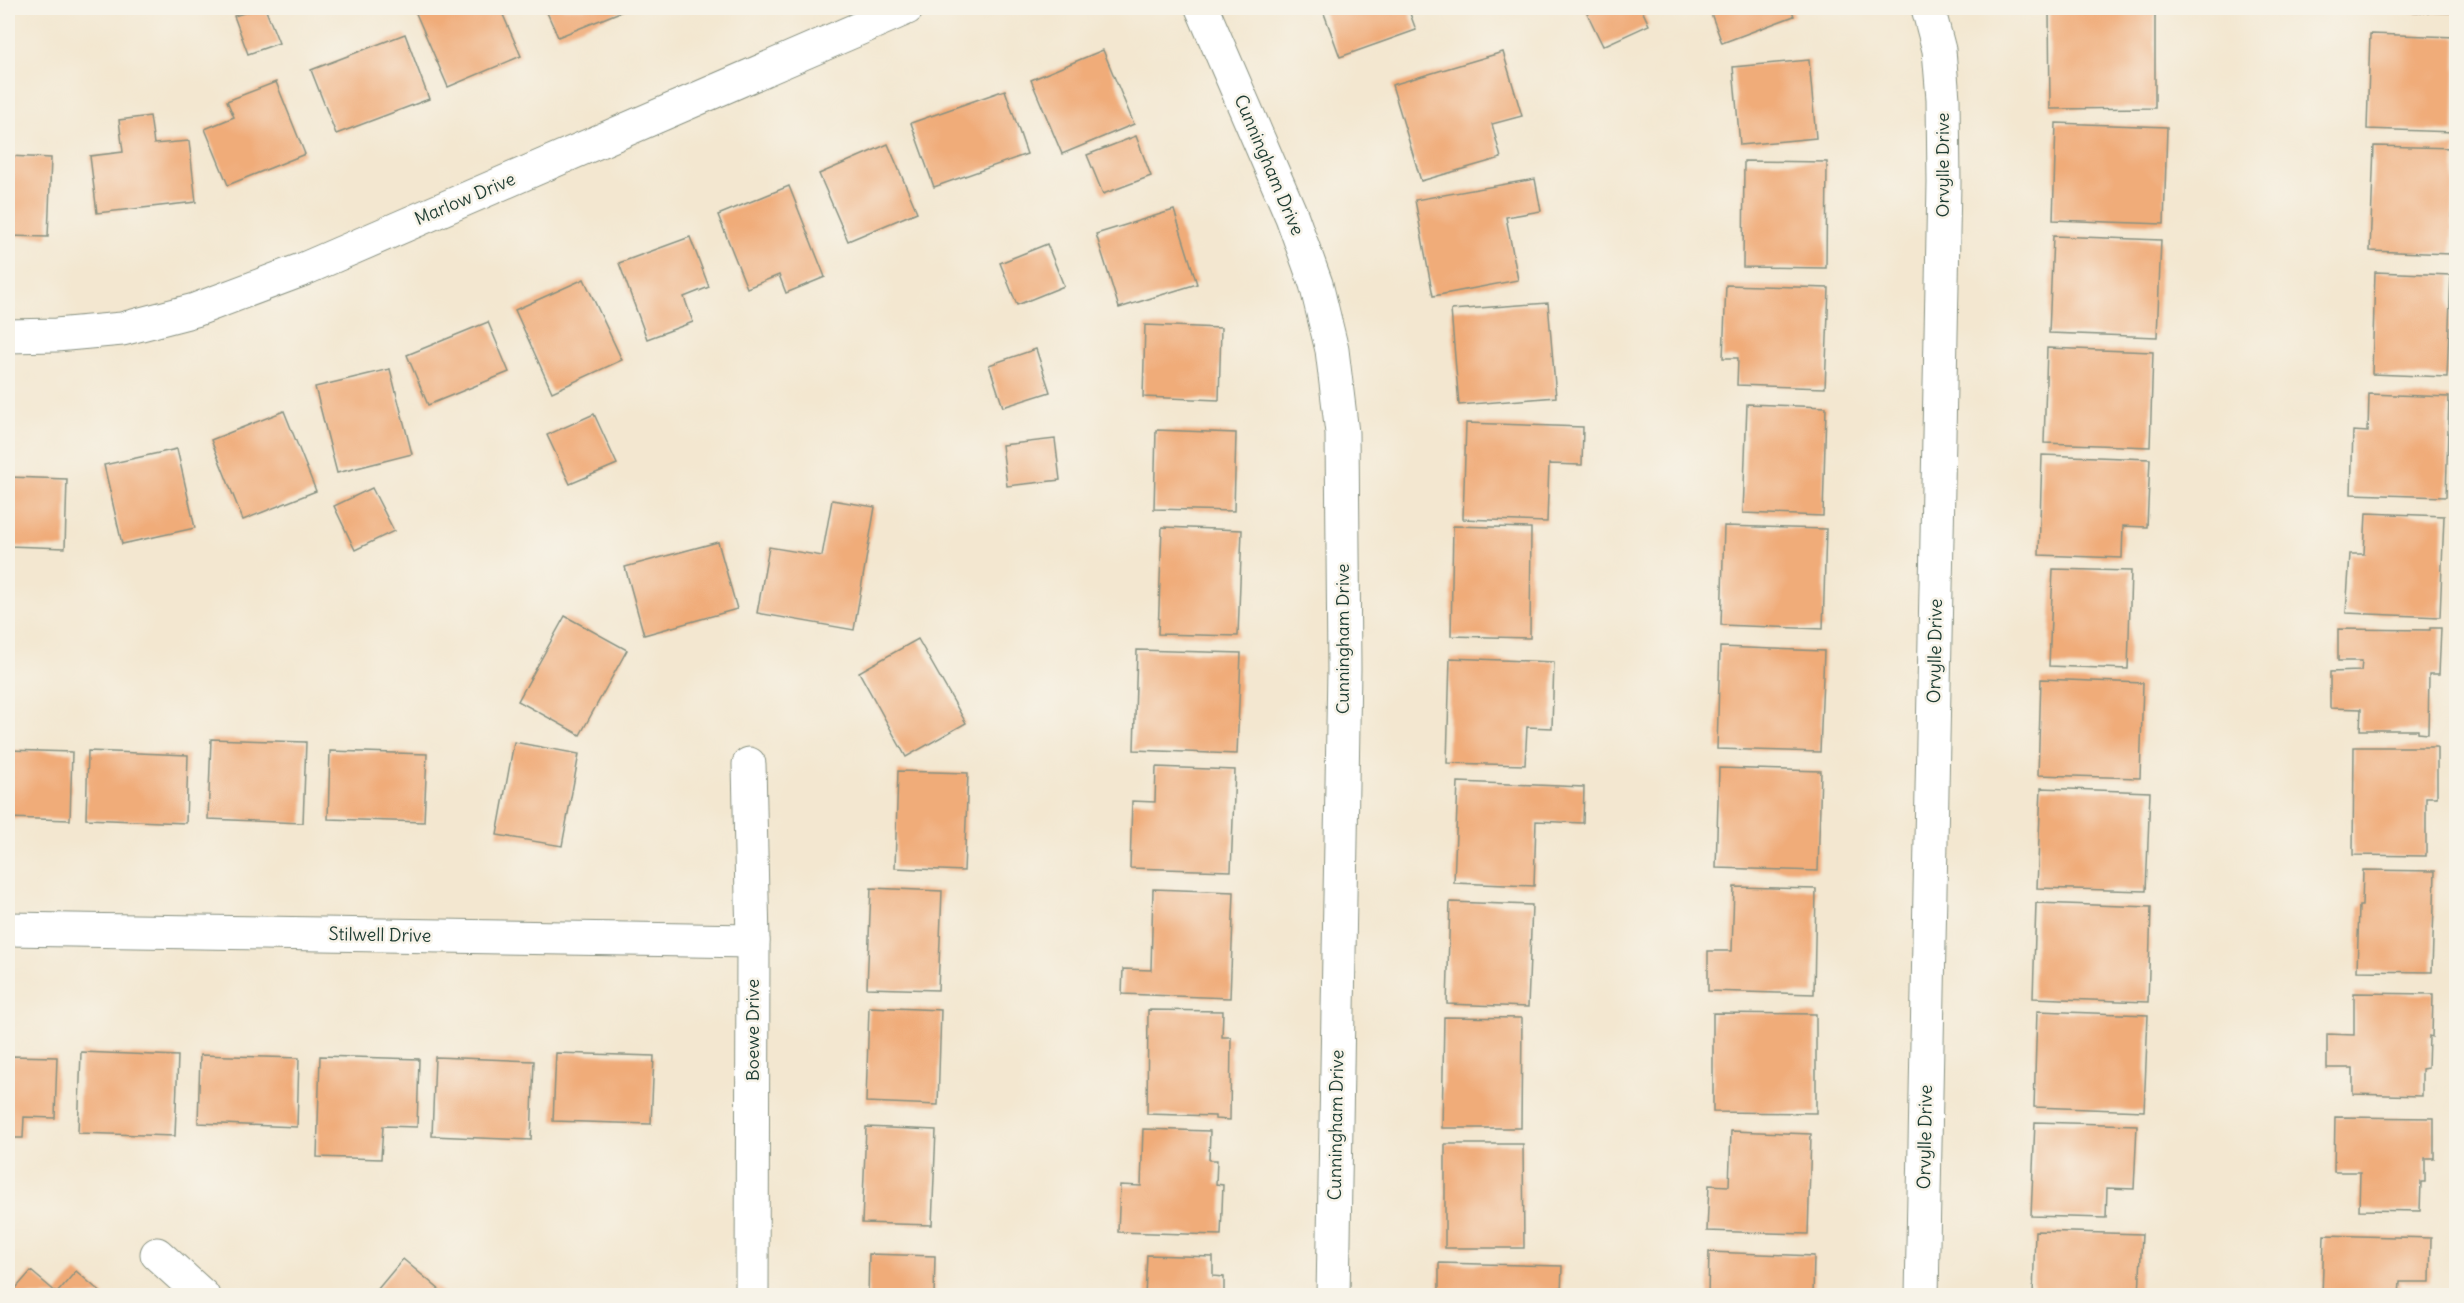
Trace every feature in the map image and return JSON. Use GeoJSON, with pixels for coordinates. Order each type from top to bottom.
{"type":"FeatureCollection","features":[{"type":"Feature","properties":{"kind":"street","name":"Marlow Drive"},"geometry":{"type":"LineString","coordinates":[[8,336],[56,335],[122,328],[195,310],[315,265],[907,8]]}},
{"type":"Feature","properties":{"kind":"street","name":"Cunningham Drive"},"geometry":{"type":"LineString","coordinates":[[1202,8],[1292,217],[1316,284],[1332,350],[1342,433],[1344,669],[1333,1296]]}},
{"type":"Feature","properties":{"kind":"street","name":"Orvylle Drive"},"geometry":{"type":"LineString","coordinates":[[1922,1296],[1944,183],[1943,99],[1939,50],[1928,8]]}},
{"type":"Feature","properties":{"kind":"street","name":"Boewe Drive"},"geometry":{"type":"LineString","coordinates":[[748,764],[753,941],[752,1296]]}},
{"type":"Feature","properties":{"kind":"street","name":"Stilwell Drive"},"geometry":{"type":"LineString","coordinates":[[8,929],[753,941]]}},
{"type":"Feature","properties":{"kind":"street"},"geometry":{"type":"LineString","coordinates":[[157,1254],[203,1296]]}},
{"type":"Feature","properties":{"kind":"building"},"geometry":{"type":"Polygon","coordinates":[[[265,8],[279,43],[248,54],[234,16],[265,8]]]}},
{"type":"Feature","properties":{"kind":"building"},"geometry":{"type":"Polygon","coordinates":[[[423,8],[500,8],[521,56],[448,87],[415,11],[423,8]]]}},
{"type":"Feature","properties":{"kind":"building"},"geometry":{"type":"Polygon","coordinates":[[[545,8],[630,8],[558,37],[545,8]]]}},
{"type":"Feature","properties":{"kind":"building"},"geometry":{"type":"Polygon","coordinates":[[[1322,8],[1408,8],[1416,30],[1340,57],[1322,8]]]}},
{"type":"Feature","properties":{"kind":"building"},"geometry":{"type":"Polygon","coordinates":[[[1594,8],[1641,8],[1649,25],[1603,46],[1586,11],[1594,8]]]}},
{"type":"Feature","properties":{"kind":"building"},"geometry":{"type":"Polygon","coordinates":[[[1709,8],[1791,8],[1794,16],[1722,43],[1709,8]]]}},
{"type":"Feature","properties":{"kind":"building"},"geometry":{"type":"Polygon","coordinates":[[[2155,8],[2155,108],[2050,109],[2049,9],[2155,8]]]}},
{"type":"Feature","properties":{"kind":"building"},"geometry":{"type":"Polygon","coordinates":[[[2355,8],[2456,8],[2455,13],[2355,10],[2355,8]]]}},
{"type":"Feature","properties":{"kind":"building"},"geometry":{"type":"Polygon","coordinates":[[[405,34],[429,99],[336,134],[311,70],[405,34]]]}},
{"type":"Feature","properties":{"kind":"building"},"geometry":{"type":"Polygon","coordinates":[[[2370,34],[2456,37],[2454,132],[2367,129],[2370,34]]]}},
{"type":"Feature","properties":{"kind":"building"},"geometry":{"type":"Polygon","coordinates":[[[1103,50],[1134,124],[1062,154],[1031,80],[1103,50]]]}},
{"type":"Feature","properties":{"kind":"building"},"geometry":{"type":"Polygon","coordinates":[[[1503,52],[1522,116],[1492,124],[1501,158],[1421,181],[1392,85],[1503,52]]]}},
{"type":"Feature","properties":{"kind":"building"},"geometry":{"type":"Polygon","coordinates":[[[1809,60],[1816,138],[1740,145],[1733,67],[1809,60]]]}},
{"type":"Feature","properties":{"kind":"building"},"geometry":{"type":"Polygon","coordinates":[[[276,82],[305,154],[228,185],[205,129],[234,117],[227,101],[276,82]]]}},
{"type":"Feature","properties":{"kind":"building"},"geometry":{"type":"Polygon","coordinates":[[[1005,90],[1027,154],[934,187],[911,123],[1005,90]]]}},
{"type":"Feature","properties":{"kind":"building"},"geometry":{"type":"Polygon","coordinates":[[[150,116],[154,144],[189,141],[196,202],[97,213],[90,156],[123,152],[119,120],[150,116]]]}},
{"type":"Feature","properties":{"kind":"building"},"geometry":{"type":"Polygon","coordinates":[[[2056,123],[2167,127],[2164,224],[2053,220],[2056,123]]]}},
{"type":"Feature","properties":{"kind":"building"},"geometry":{"type":"Polygon","coordinates":[[[1136,136],[1151,176],[1103,194],[1087,155],[1136,136]]]}},
{"type":"Feature","properties":{"kind":"building"},"geometry":{"type":"Polygon","coordinates":[[[888,144],[917,212],[848,241],[819,174],[888,144]]]}},
{"type":"Feature","properties":{"kind":"building"},"geometry":{"type":"Polygon","coordinates":[[[2374,146],[2455,148],[2451,254],[2370,251],[2374,146]]]}},
{"type":"Feature","properties":{"kind":"building"},"geometry":{"type":"Polygon","coordinates":[[[8,156],[51,158],[48,237],[8,236],[8,156]]]}},
{"type":"Feature","properties":{"kind":"building"},"geometry":{"type":"Polygon","coordinates":[[[1744,161],[1827,162],[1826,268],[1743,267],[1744,161]]]}},
{"type":"Feature","properties":{"kind":"building"},"geometry":{"type":"Polygon","coordinates":[[[1535,179],[1541,211],[1506,217],[1518,280],[1433,296],[1415,200],[1535,179]]]}},
{"type":"Feature","properties":{"kind":"building"},"geometry":{"type":"Polygon","coordinates":[[[789,186],[825,277],[786,293],[779,275],[747,288],[718,215],[789,186]]]}},
{"type":"Feature","properties":{"kind":"building"},"geometry":{"type":"Polygon","coordinates":[[[1174,210],[1197,284],[1119,308],[1096,234],[1174,210]]]}},
{"type":"Feature","properties":{"kind":"building"},"geometry":{"type":"Polygon","coordinates":[[[2053,236],[2161,240],[2157,337],[2049,333],[2053,236]]]}},
{"type":"Feature","properties":{"kind":"building"},"geometry":{"type":"Polygon","coordinates":[[[690,237],[709,287],[684,297],[693,322],[647,339],[619,263],[690,237]]]}},
{"type":"Feature","properties":{"kind":"building"},"geometry":{"type":"Polygon","coordinates":[[[1047,244],[1064,286],[1017,305],[1000,263],[1047,244]]]}},
{"type":"Feature","properties":{"kind":"building"},"geometry":{"type":"Polygon","coordinates":[[[2375,272],[2451,275],[2447,377],[2372,374],[2375,272]]]}},
{"type":"Feature","properties":{"kind":"building"},"geometry":{"type":"Polygon","coordinates":[[[584,279],[622,360],[552,392],[515,310],[584,279]]]}},
{"type":"Feature","properties":{"kind":"building"},"geometry":{"type":"Polygon","coordinates":[[[1726,285],[1829,288],[1825,388],[1737,385],[1738,358],[1723,358],[1726,285]]]}},
{"type":"Feature","properties":{"kind":"building"},"geometry":{"type":"Polygon","coordinates":[[[1548,303],[1556,397],[1459,405],[1451,310],[1548,303]]]}},
{"type":"Feature","properties":{"kind":"building"},"geometry":{"type":"Polygon","coordinates":[[[488,322],[509,372],[428,405],[407,355],[488,322]]]}},
{"type":"Feature","properties":{"kind":"building"},"geometry":{"type":"Polygon","coordinates":[[[1145,325],[1221,328],[1219,400],[1143,397],[1145,325]]]}},
{"type":"Feature","properties":{"kind":"building"},"geometry":{"type":"Polygon","coordinates":[[[2047,348],[2153,352],[2150,447],[2044,443],[2047,348]]]}},
{"type":"Feature","properties":{"kind":"building"},"geometry":{"type":"Polygon","coordinates":[[[1036,349],[1050,392],[1003,407],[989,365],[1036,349]]]}},
{"type":"Feature","properties":{"kind":"building"},"geometry":{"type":"Polygon","coordinates":[[[390,369],[412,454],[337,473],[315,387],[390,369]]]}},
{"type":"Feature","properties":{"kind":"building"},"geometry":{"type":"Polygon","coordinates":[[[2369,394],[2449,397],[2446,497],[2351,494],[2353,431],[2368,432],[2369,394]]]}},
{"type":"Feature","properties":{"kind":"building"},"geometry":{"type":"Polygon","coordinates":[[[1747,404],[1826,407],[1823,516],[1743,513],[1747,404]]]}},
{"type":"Feature","properties":{"kind":"building"},"geometry":{"type":"Polygon","coordinates":[[[284,411],[316,491],[243,520],[211,440],[284,411]]]}},
{"type":"Feature","properties":{"kind":"building"},"geometry":{"type":"Polygon","coordinates":[[[594,414],[617,464],[570,484],[547,435],[594,414]]]}},
{"type":"Feature","properties":{"kind":"building"},"geometry":{"type":"Polygon","coordinates":[[[1466,423],[1583,427],[1582,465],[1549,464],[1547,522],[1463,519],[1466,423]]]}},
{"type":"Feature","properties":{"kind":"building"},"geometry":{"type":"Polygon","coordinates":[[[1156,430],[1236,433],[1234,511],[1154,509],[1156,430]]]}},
{"type":"Feature","properties":{"kind":"building"},"geometry":{"type":"Polygon","coordinates":[[[1055,439],[1060,480],[1007,486],[1002,445],[1055,439]]]}},
{"type":"Feature","properties":{"kind":"building"},"geometry":{"type":"Polygon","coordinates":[[[177,449],[195,528],[122,544],[104,465],[177,449]]]}},
{"type":"Feature","properties":{"kind":"building"},"geometry":{"type":"Polygon","coordinates":[[[2042,455],[2150,459],[2147,527],[2123,526],[2122,558],[2039,555],[2042,455]]]}},
{"type":"Feature","properties":{"kind":"building"},"geometry":{"type":"Polygon","coordinates":[[[8,477],[67,479],[65,548],[8,546],[8,477]]]}},
{"type":"Feature","properties":{"kind":"building"},"geometry":{"type":"Polygon","coordinates":[[[372,488],[394,531],[355,550],[334,506],[372,488]]]}},
{"type":"Feature","properties":{"kind":"building"},"geometry":{"type":"Polygon","coordinates":[[[832,500],[875,507],[854,630],[757,613],[769,547],[822,556],[832,500]]]}},
{"type":"Feature","properties":{"kind":"building"},"geometry":{"type":"Polygon","coordinates":[[[2366,513],[2444,516],[2440,617],[2346,613],[2350,554],[2364,554],[2366,513]]]}},
{"type":"Feature","properties":{"kind":"building"},"geometry":{"type":"Polygon","coordinates":[[[1453,526],[1531,528],[1530,638],[1451,636],[1453,526]]]}},
{"type":"Feature","properties":{"kind":"building"},"geometry":{"type":"Polygon","coordinates":[[[1724,526],[1826,529],[1823,629],[1721,625],[1724,526]]]}},
{"type":"Feature","properties":{"kind":"building"},"geometry":{"type":"Polygon","coordinates":[[[1162,527],[1242,530],[1238,636],[1158,634],[1162,527]]]}},
{"type":"Feature","properties":{"kind":"building"},"geometry":{"type":"Polygon","coordinates":[[[718,542],[737,609],[644,635],[625,567],[718,542]]]}},
{"type":"Feature","properties":{"kind":"building"},"geometry":{"type":"Polygon","coordinates":[[[2053,569],[2131,571],[2128,669],[2049,666],[2053,569]]]}},
{"type":"Feature","properties":{"kind":"building"},"geometry":{"type":"Polygon","coordinates":[[[565,616],[627,650],[580,735],[518,701],[565,616]]]}},
{"type":"Feature","properties":{"kind":"building"},"geometry":{"type":"Polygon","coordinates":[[[2430,628],[2441,628],[2439,674],[2429,674],[2428,734],[2418,733],[2418,730],[2360,730],[2361,709],[2330,708],[2330,672],[2361,671],[2362,661],[2338,661],[2338,629],[2430,630],[2430,628]]]}},
{"type":"Feature","properties":{"kind":"building"},"geometry":{"type":"Polygon","coordinates":[[[918,639],[966,723],[906,757],[859,672],[918,639]]]}},
{"type":"Feature","properties":{"kind":"building"},"geometry":{"type":"Polygon","coordinates":[[[1720,647],[1824,651],[1820,752],[1717,749],[1720,647]]]}},
{"type":"Feature","properties":{"kind":"building"},"geometry":{"type":"Polygon","coordinates":[[[1137,650],[1241,653],[1237,754],[1134,750],[1137,650]]]}},
{"type":"Feature","properties":{"kind":"building"},"geometry":{"type":"Polygon","coordinates":[[[1450,658],[1554,662],[1552,728],[1527,727],[1525,765],[1447,763],[1450,658]]]}},
{"type":"Feature","properties":{"kind":"building"},"geometry":{"type":"Polygon","coordinates":[[[2041,679],[2143,683],[2140,778],[2038,775],[2041,679]]]}},
{"type":"Feature","properties":{"kind":"building"},"geometry":{"type":"Polygon","coordinates":[[[211,739],[306,742],[303,823],[208,819],[211,739]]]}},
{"type":"Feature","properties":{"kind":"building"},"geometry":{"type":"Polygon","coordinates":[[[514,742],[579,754],[562,846],[497,835],[514,742]]]}},
{"type":"Feature","properties":{"kind":"building"},"geometry":{"type":"Polygon","coordinates":[[[2354,747],[2437,747],[2437,797],[2426,797],[2426,856],[2353,855],[2354,747]]]}},
{"type":"Feature","properties":{"kind":"building"},"geometry":{"type":"Polygon","coordinates":[[[8,750],[72,752],[70,820],[8,818],[8,750]]]}},
{"type":"Feature","properties":{"kind":"building"},"geometry":{"type":"Polygon","coordinates":[[[88,751],[188,755],[186,823],[86,819],[88,751]]]}},
{"type":"Feature","properties":{"kind":"building"},"geometry":{"type":"Polygon","coordinates":[[[330,751],[427,754],[424,822],[328,819],[330,751]]]}},
{"type":"Feature","properties":{"kind":"building"},"geometry":{"type":"Polygon","coordinates":[[[1156,767],[1235,770],[1231,871],[1130,868],[1132,801],[1155,802],[1156,767]]]}},
{"type":"Feature","properties":{"kind":"building"},"geometry":{"type":"Polygon","coordinates":[[[1719,768],[1821,771],[1818,871],[1716,868],[1719,768]]]}},
{"type":"Feature","properties":{"kind":"building"},"geometry":{"type":"Polygon","coordinates":[[[898,771],[968,773],[964,871],[895,868],[898,771]]]}},
{"type":"Feature","properties":{"kind":"building"},"geometry":{"type":"Polygon","coordinates":[[[1458,782],[1584,787],[1583,823],[1536,821],[1534,886],[1454,883],[1458,782]]]}},
{"type":"Feature","properties":{"kind":"building"},"geometry":{"type":"Polygon","coordinates":[[[2041,788],[2150,792],[2146,891],[2037,888],[2041,788]]]}},
{"type":"Feature","properties":{"kind":"building"},"geometry":{"type":"Polygon","coordinates":[[[2363,870],[2435,871],[2432,972],[2357,971],[2359,906],[2362,906],[2363,870]]]}},
{"type":"Feature","properties":{"kind":"building"},"geometry":{"type":"Polygon","coordinates":[[[1734,887],[1816,889],[1814,994],[1708,991],[1708,951],[1732,951],[1734,887]]]}},
{"type":"Feature","properties":{"kind":"building"},"geometry":{"type":"Polygon","coordinates":[[[871,888],[942,891],[938,990],[867,988],[871,888]]]}},
{"type":"Feature","properties":{"kind":"building"},"geometry":{"type":"Polygon","coordinates":[[[1153,889],[1234,892],[1230,998],[1122,994],[1123,969],[1151,970],[1153,889]]]}},
{"type":"Feature","properties":{"kind":"building"},"geometry":{"type":"Polygon","coordinates":[[[1450,902],[1532,905],[1528,1007],[1447,1004],[1450,902]]]}},
{"type":"Feature","properties":{"kind":"building"},"geometry":{"type":"Polygon","coordinates":[[[2036,903],[2151,907],[2148,1002],[2033,998],[2036,903]]]}},
{"type":"Feature","properties":{"kind":"building"},"geometry":{"type":"Polygon","coordinates":[[[2354,993],[2433,994],[2432,1037],[2429,1036],[2428,1068],[2422,1069],[2422,1096],[2353,1094],[2353,1068],[2327,1068],[2327,1034],[2354,1035],[2354,993]]]}},
{"type":"Feature","properties":{"kind":"building"},"geometry":{"type":"Polygon","coordinates":[[[869,1007],[941,1010],[938,1105],[866,1102],[869,1007]]]}},
{"type":"Feature","properties":{"kind":"building"},"geometry":{"type":"Polygon","coordinates":[[[1148,1010],[1223,1011],[1222,1037],[1231,1037],[1230,1120],[1215,1119],[1215,1116],[1147,1114],[1148,1010]]]}},
{"type":"Feature","properties":{"kind":"building"},"geometry":{"type":"Polygon","coordinates":[[[2037,1011],[2148,1015],[2144,1111],[2034,1107],[2037,1011]]]}},
{"type":"Feature","properties":{"kind":"building"},"geometry":{"type":"Polygon","coordinates":[[[1713,1013],[1816,1014],[1816,1113],[1713,1112],[1713,1013]]]}},
{"type":"Feature","properties":{"kind":"building"},"geometry":{"type":"Polygon","coordinates":[[[1444,1017],[1522,1018],[1521,1128],[1442,1128],[1444,1017]]]}},
{"type":"Feature","properties":{"kind":"building"},"geometry":{"type":"Polygon","coordinates":[[[81,1052],[178,1056],[175,1136],[78,1133],[81,1052]]]}},
{"type":"Feature","properties":{"kind":"building"},"geometry":{"type":"Polygon","coordinates":[[[556,1053],[654,1056],[651,1124],[553,1121],[556,1053]]]}},
{"type":"Feature","properties":{"kind":"building"},"geometry":{"type":"Polygon","coordinates":[[[200,1055],[299,1058],[297,1127],[198,1123],[200,1055]]]}},
{"type":"Feature","properties":{"kind":"building"},"geometry":{"type":"Polygon","coordinates":[[[8,1056],[57,1057],[55,1118],[24,1117],[23,1138],[8,1138],[8,1056]]]}},
{"type":"Feature","properties":{"kind":"building"},"geometry":{"type":"Polygon","coordinates":[[[320,1056],[419,1059],[417,1127],[383,1126],[381,1159],[317,1157],[320,1056]]]}},
{"type":"Feature","properties":{"kind":"building"},"geometry":{"type":"Polygon","coordinates":[[[435,1057],[534,1061],[531,1140],[432,1136],[435,1057]]]}},
{"type":"Feature","properties":{"kind":"building"},"geometry":{"type":"Polygon","coordinates":[[[2335,1117],[2434,1118],[2434,1158],[2425,1158],[2425,1182],[2421,1182],[2420,1211],[2359,1210],[2360,1172],[2334,1172],[2335,1117]]]}},
{"type":"Feature","properties":{"kind":"building"},"geometry":{"type":"Polygon","coordinates":[[[2035,1122],[2137,1125],[2134,1189],[2107,1188],[2106,1218],[2031,1216],[2035,1122]]]}},
{"type":"Feature","properties":{"kind":"building"},"geometry":{"type":"Polygon","coordinates":[[[866,1127],[936,1130],[932,1225],[862,1223],[866,1127]]]}},
{"type":"Feature","properties":{"kind":"building"},"geometry":{"type":"Polygon","coordinates":[[[1143,1129],[1210,1131],[1209,1160],[1217,1160],[1216,1184],[1223,1185],[1221,1235],[1118,1232],[1120,1185],[1141,1186],[1143,1129]]]}},
{"type":"Feature","properties":{"kind":"building"},"geometry":{"type":"Polygon","coordinates":[[[1731,1131],[1811,1134],[1808,1234],[1707,1231],[1709,1185],[1729,1186],[1731,1131]]]}},
{"type":"Feature","properties":{"kind":"building"},"geometry":{"type":"Polygon","coordinates":[[[1445,1144],[1523,1144],[1524,1248],[1445,1248],[1445,1144]]]}},
{"type":"Feature","properties":{"kind":"building"},"geometry":{"type":"Polygon","coordinates":[[[2035,1231],[2142,1234],[2139,1296],[2033,1296],[2035,1231]]]}},
{"type":"Feature","properties":{"kind":"building"},"geometry":{"type":"Polygon","coordinates":[[[2324,1235],[2431,1238],[2430,1282],[2400,1282],[2399,1296],[2322,1296],[2324,1235]]]}},
{"type":"Feature","properties":{"kind":"building"},"geometry":{"type":"Polygon","coordinates":[[[1709,1252],[1814,1256],[1813,1296],[1708,1296],[1709,1252]]]}},
{"type":"Feature","properties":{"kind":"building"},"geometry":{"type":"Polygon","coordinates":[[[869,1254],[935,1256],[934,1296],[868,1296],[869,1254]]]}},
{"type":"Feature","properties":{"kind":"building"},"geometry":{"type":"Polygon","coordinates":[[[1147,1255],[1213,1257],[1213,1276],[1224,1277],[1224,1296],[1145,1296],[1147,1255]]]}},
{"type":"Feature","properties":{"kind":"building"},"geometry":{"type":"Polygon","coordinates":[[[403,1259],[447,1296],[372,1296],[403,1259]]]}},
{"type":"Feature","properties":{"kind":"building"},"geometry":{"type":"Polygon","coordinates":[[[1439,1263],[1562,1266],[1561,1296],[1439,1296],[1439,1263]]]}},
{"type":"Feature","properties":{"kind":"building"},"geometry":{"type":"Polygon","coordinates":[[[31,1271],[57,1293],[76,1271],[105,1296],[9,1296],[31,1271]]]}}]}
